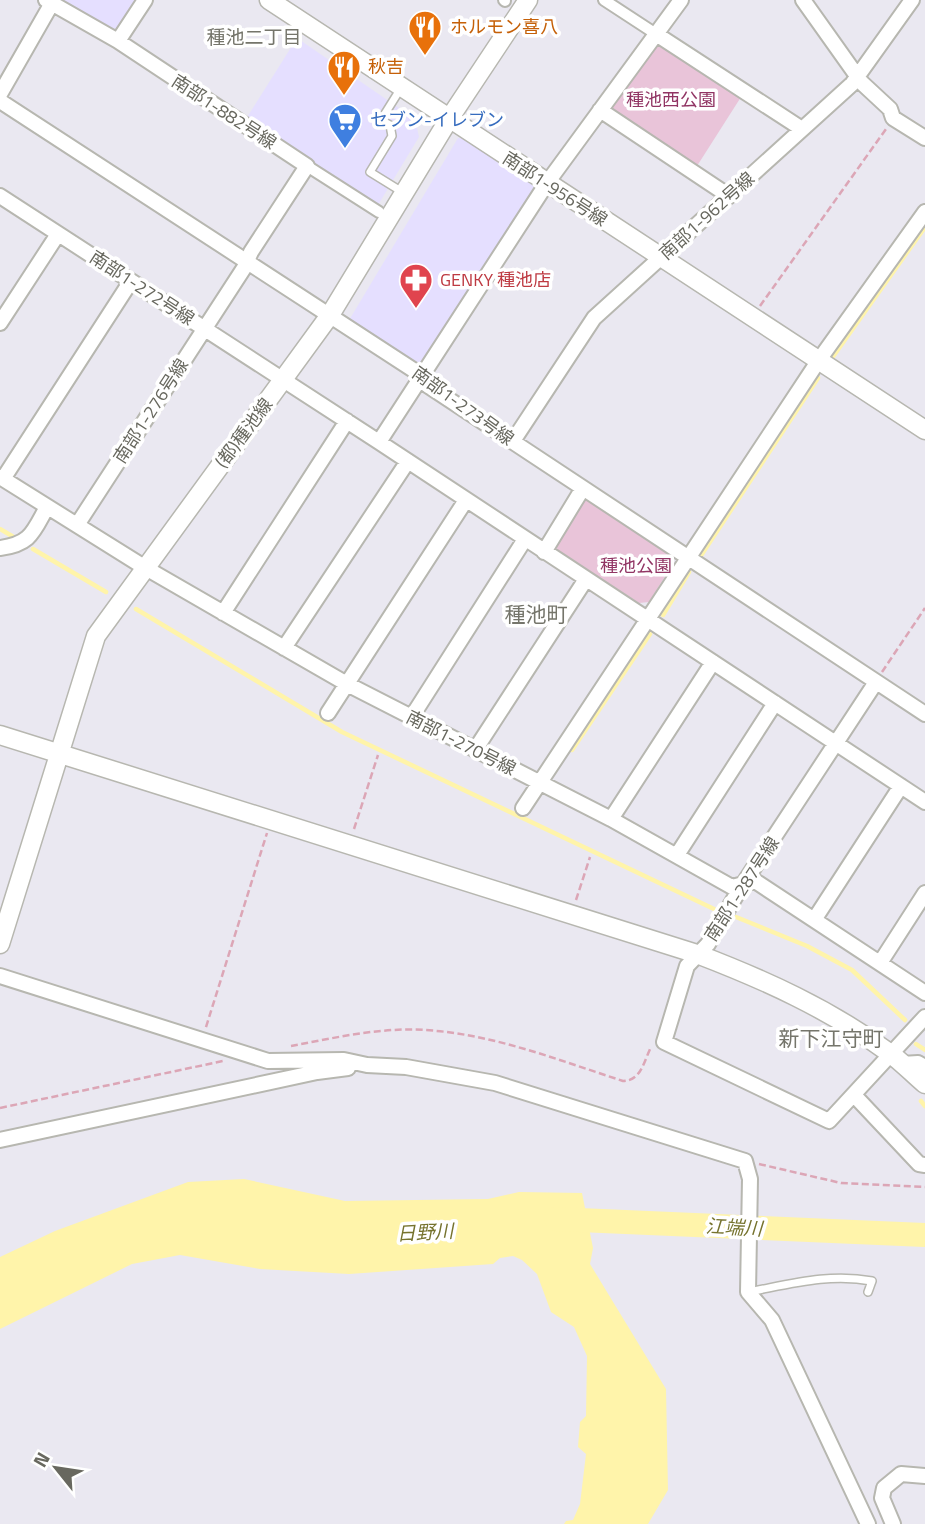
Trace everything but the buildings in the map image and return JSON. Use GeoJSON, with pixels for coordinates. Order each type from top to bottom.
{"type":"FeatureCollection","features":[{"type":"Feature","properties":{"kind":"street"},"geometry":{"type":"LineString","coordinates":[[118,41],[145,0]]}},
{"type":"Feature","properties":{"kind":"street","name":"南部1-956号線"},"geometry":{"type":"LineString","coordinates":[[269,0],[925,430]]}},
{"type":"Feature","properties":{"kind":"street","name":"(都)種池線"},"geometry":{"type":"LineString","coordinates":[[0,944],[96,636],[330,315],[449,120],[528,0]]}},
{"type":"Feature","properties":{"kind":"street"},"geometry":{"type":"LineString","coordinates":[[604,0],[802,129]]}},
{"type":"Feature","properties":{"kind":"street"},"geometry":{"type":"LineString","coordinates":[[379,442],[547,183],[681,0]]}},
{"type":"Feature","properties":{"kind":"street"},"geometry":{"type":"LineString","coordinates":[[803,0],[858,77],[890,109],[894,118],[925,138]]}},
{"type":"Feature","properties":{"kind":"street","name":"南部1-962号線"},"geometry":{"type":"LineString","coordinates":[[513,441],[594,317],[858,77],[912,0]]}},
{"type":"Feature","properties":{"kind":"street"},"geometry":{"type":"LineString","coordinates":[[0,94],[49,1]]}},
{"type":"Feature","properties":{"kind":"street","name":"南部1-882号線"},"geometry":{"type":"LineString","coordinates":[[49,1],[118,41],[307,166]]}},
{"type":"Feature","properties":{"kind":"street","name":"南部1-273号線"},"geometry":{"type":"LineString","coordinates":[[0,101],[418,373],[424,383],[925,714]]}},
{"type":"Feature","properties":{"kind":"street"},"geometry":{"type":"LineString","coordinates":[[600,110],[729,196]]}},
{"type":"Feature","properties":{"kind":"street"},"geometry":{"type":"LineString","coordinates":[[247,261],[307,166],[379,212]]}},
{"type":"Feature","properties":{"kind":"street","name":"南部1-272号線"},"geometry":{"type":"LineString","coordinates":[[0,196],[408,460],[925,802]]}},
{"type":"Feature","properties":{"kind":"street"},"geometry":{"type":"LineString","coordinates":[[523,808],[819,360],[925,212]]}},
{"type":"Feature","properties":{"kind":"street"},"geometry":{"type":"LineString","coordinates":[[0,323],[58,234]]}},
{"type":"Feature","properties":{"kind":"street","name":"南部1-276号線"},"geometry":{"type":"LineString","coordinates":[[77,525],[247,261]]}},
{"type":"Feature","properties":{"kind":"street"},"geometry":{"type":"LineString","coordinates":[[1,478],[131,281]]}},
{"type":"Feature","properties":{"kind":"street"},"geometry":{"type":"LineString","coordinates":[[223,613],[347,421]]}},
{"type":"Feature","properties":{"kind":"street"},"geometry":{"type":"LineString","coordinates":[[284,648],[408,460]]}},
{"type":"Feature","properties":{"kind":"street","name":"南部1-270号線"},"geometry":{"type":"LineString","coordinates":[[1,478],[144,567],[347,684],[611,819],[732,887],[754,881],[925,993]]}},
{"type":"Feature","properties":{"kind":"street"},"geometry":{"type":"LineString","coordinates":[[544,552],[583,488]]}},
{"type":"Feature","properties":{"kind":"street"},"geometry":{"type":"LineString","coordinates":[[328,713],[466,500]]}},
{"type":"Feature","properties":{"kind":"street"},"geometry":{"type":"LineString","coordinates":[[0,548],[27,541],[47,507]]}},
{"type":"Feature","properties":{"kind":"street"},"geometry":{"type":"LineString","coordinates":[[411,718],[525,539]]}},
{"type":"Feature","properties":{"kind":"street"},"geometry":{"type":"LineString","coordinates":[[475,750],[586,579]]}},
{"type":"Feature","properties":{"kind":"street"},"geometry":{"type":"LineString","coordinates":[[611,819],[713,662]]}},
{"type":"Feature","properties":{"kind":"street","name":"南部1-287号線"},"geometry":{"type":"LineString","coordinates":[[876,682],[744,883],[708,944],[687,967],[664,1042],[829,1121],[854,1095],[897,1059],[925,1017]]}},
{"type":"Feature","properties":{"kind":"street"},"geometry":{"type":"LineString","coordinates":[[677,855],[775,703]]}},
{"type":"Feature","properties":{"kind":"street"},"geometry":{"type":"LineString","coordinates":[[0,735],[697,954],[800,997],[846,1023],[897,1059],[925,1084]]}},
{"type":"Feature","properties":{"kind":"street"},"geometry":{"type":"LineString","coordinates":[[814,920],[901,786]]}},
{"type":"Feature","properties":{"kind":"street"},"geometry":{"type":"LineString","coordinates":[[880,963],[925,893]]}},
{"type":"Feature","properties":{"kind":"street"},"geometry":{"type":"LineString","coordinates":[[0,976],[268,1061],[344,1060],[368,1065],[406,1067],[495,1083],[745,1161],[750,1179],[748,1292],[772,1320],[868,1524]]}},
{"type":"Feature","properties":{"kind":"street"},"geometry":{"type":"LineString","coordinates":[[897,1059],[925,1067]]}},
{"type":"Feature","properties":{"kind":"street"},"geometry":{"type":"LineString","coordinates":[[0,1140],[317,1072],[368,1065]]}},
{"type":"Feature","properties":{"kind":"street"},"geometry":{"type":"LineString","coordinates":[[854,1095],[919,1164],[925,1165]]}},
{"type":"Feature","properties":{"kind":"street"},"geometry":{"type":"LineString","coordinates":[[893,1524],[882,1498],[884,1488],[901,1474],[925,1476]]}},
{"type":"Feature","properties":{"kind":"lane"},"geometry":{"type":"LineString","coordinates":[[401,88],[381,120],[390,125],[392,136],[370,172],[404,193]]}},
{"type":"Feature","properties":{"kind":"lane"},"geometry":{"type":"LineString","coordinates":[[748,1292],[817,1278],[848,1277],[872,1281],[868,1292]]}},
{"type":"Feature","properties":{"kind":"path"},"geometry":{"type":"LineString","coordinates":[[752,317],[894,118]]}},
{"type":"Feature","properties":{"kind":"path"},"geometry":{"type":"LineString","coordinates":[[876,682],[925,608]]}},
{"type":"Feature","properties":{"kind":"path"},"geometry":{"type":"LineString","coordinates":[[349,846],[378,755]]}},
{"type":"Feature","properties":{"kind":"path"},"geometry":{"type":"LineString","coordinates":[[202,1040],[271,820]]}},
{"type":"Feature","properties":{"kind":"path"},"geometry":{"type":"LineString","coordinates":[[571,916],[590,857]]}},
{"type":"Feature","properties":{"kind":"path"},"geometry":{"type":"LineString","coordinates":[[745,1161],[841,1182],[925,1186]]}},
{"type":"Feature","properties":{"kind":"shaded area"},"geometry":{"type":"Polygon","coordinates":[[[60,0],[136,0],[117,28],[111,29],[60,0]]]}},
{"type":"Feature","properties":{"kind":"shaded area"},"geometry":{"type":"Polygon","coordinates":[[[297,38],[415,119],[419,137],[378,205],[246,119],[297,38]]]}},
{"type":"Feature","properties":{"kind":"shaded area"},"geometry":{"type":"Polygon","coordinates":[[[458,138],[463,138],[533,184],[535,191],[420,369],[348,322],[458,138]]]}},
{"type":"Feature","properties":{"kind":"green space","name":"種池西公園"},"geometry":{"type":"Polygon","coordinates":[[[661,44],[741,97],[697,166],[613,110],[611,105],[654,46],[661,44]]]}},
{"type":"Feature","properties":{"kind":"green space","name":"種池公園"},"geometry":{"type":"Polygon","coordinates":[[[589,500],[672,554],[674,562],[649,602],[639,603],[557,550],[555,541],[580,501],[589,500]]]}},
{"type":"Feature","properties":{"kind":"water","name":"日野川"},"geometry":{"type":"Polygon","coordinates":[[[244,1179],[345,1201],[488,1199],[519,1192],[582,1193],[593,1248],[590,1264],[666,1389],[668,1490],[648,1524],[564,1524],[573,1520],[580,1504],[586,1454],[578,1447],[580,1422],[586,1416],[587,1356],[574,1327],[551,1312],[537,1274],[522,1260],[513,1256],[500,1258],[493,1264],[349,1274],[260,1269],[180,1255],[132,1264],[0,1329],[0,1257],[55,1231],[188,1182],[244,1179]]]}},
{"type":"Feature","properties":{"kind":"waterway"},"geometry":{"type":"LineString","coordinates":[[832,358],[925,227]]}},
{"type":"Feature","properties":{"kind":"waterway"},"geometry":{"type":"LineString","coordinates":[[700,557],[818,378]]}},
{"type":"Feature","properties":{"kind":"waterway"},"geometry":{"type":"LineString","coordinates":[[0,529],[17,539]]}},
{"type":"Feature","properties":{"kind":"waterway"},"geometry":{"type":"LineString","coordinates":[[33,549],[106,592]]}},
{"type":"Feature","properties":{"kind":"waterway"},"geometry":{"type":"LineString","coordinates":[[663,615],[689,572]]}},
{"type":"Feature","properties":{"kind":"waterway"},"geometry":{"type":"LineString","coordinates":[[136,609],[342,732],[714,909]]}},
{"type":"Feature","properties":{"kind":"waterway"},"geometry":{"type":"LineString","coordinates":[[572,750],[650,634]]}},
{"type":"Feature","properties":{"kind":"waterway"},"geometry":{"type":"LineString","coordinates":[[736,917],[807,946],[852,970],[905,1020]]}},
{"type":"Feature","properties":{"kind":"waterway"},"geometry":{"type":"LineString","coordinates":[[916,1044],[925,1050]]}},
{"type":"Feature","properties":{"kind":"waterway"},"geometry":{"type":"LineString","coordinates":[[921,1101],[925,1106]]}},
{"type":"Feature","properties":{"kind":"waterway","name":"江端川"},"geometry":{"type":"LineString","coordinates":[[556,1219],[925,1235]]}},
{"type":"Feature","properties":{"kind":"place","name":"ホルモン喜八"},"geometry":{"type":"Point","coordinates":[425,57]}},
{"type":"Feature","properties":{"kind":"place","name":"秋吉"},"geometry":{"type":"Point","coordinates":[344,97]}},
{"type":"Feature","properties":{"kind":"place","name":"セブン-イレブン"},"geometry":{"type":"Point","coordinates":[345,150]}},
{"type":"Feature","properties":{"kind":"place","name":"GENKY 種池店"},"geometry":{"type":"Point","coordinates":[416,310]}},
{"type":"Feature","properties":{"kind":"district","name":"種池二丁目"},"geometry":{"type":"Point","coordinates":[254,37]}},
{"type":"Feature","properties":{"kind":"district","name":"種池町"},"geometry":{"type":"Point","coordinates":[536,615]}},
{"type":"Feature","properties":{"kind":"district","name":"新下江守町"},"geometry":{"type":"Point","coordinates":[831,1039]}}]}
